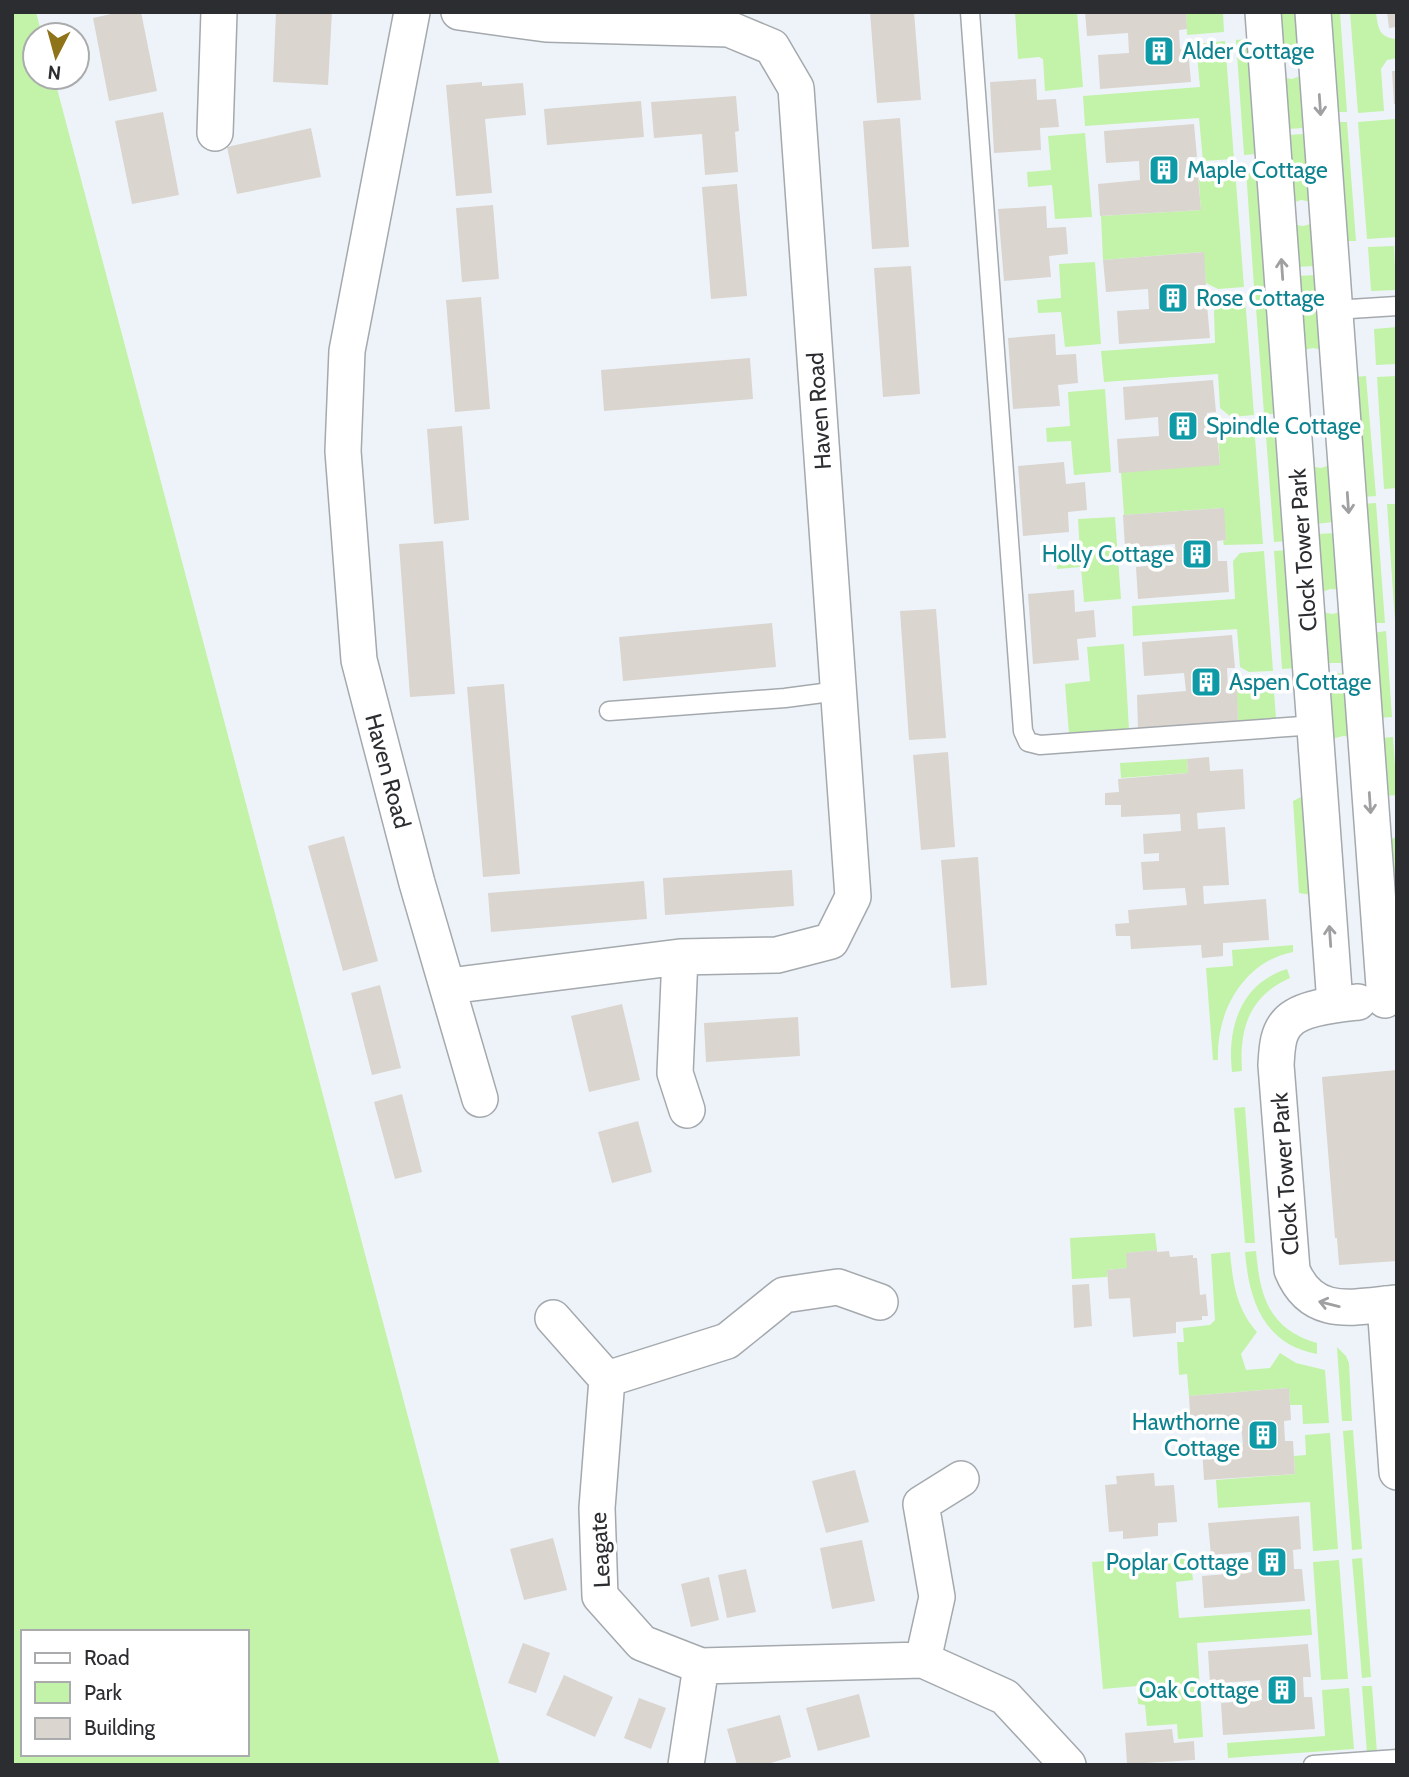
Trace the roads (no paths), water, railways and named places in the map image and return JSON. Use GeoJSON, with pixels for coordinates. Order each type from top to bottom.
{"type":"FeatureCollection","features":[{"type":"Feature","properties":{"kind":"street"},"geometry":{"type":"LineString","coordinates":[[215,133],[219,12]]}},
{"type":"Feature","properties":{"kind":"street","name":"Haven Road"},"geometry":{"type":"LineString","coordinates":[[412,12],[347,352],[343,451],[359,660],[417,883],[480,1099]]}},
{"type":"Feature","properties":{"kind":"street","name":"Haven Road"},"geometry":{"type":"LineString","coordinates":[[449,986],[680,957],[776,955],[831,941],[853,897],[796,88],[772,47],[729,29],[546,24],[458,12]]}},
{"type":"Feature","properties":{"kind":"street","name":"Clock Tower Park"},"geometry":{"type":"LineString","coordinates":[[1263,12],[1335,1004]]}},
{"type":"Feature","properties":{"kind":"street","name":"Clock Tower Park"},"geometry":{"type":"LineString","coordinates":[[1313,12],[1366,750],[1391,1000],[1335,1004],[1310,1010],[1289,1021],[1279,1039],[1276,1065],[1292,1270],[1298,1285],[1310,1297],[1324,1304],[1342,1307],[1391,1303],[1397,1472]]}},
{"type":"Feature","properties":{"kind":"street"},"geometry":{"type":"LineString","coordinates":[[1267,68],[1317,65]]}},
{"type":"Feature","properties":{"kind":"street"},"geometry":{"type":"LineString","coordinates":[[1278,214],[1327,211]]}},
{"type":"Feature","properties":{"kind":"street"},"geometry":{"type":"LineString","coordinates":[[1289,360],[1313,355],[1338,358]]}},
{"type":"Feature","properties":{"kind":"street"},"geometry":{"type":"LineString","coordinates":[[1296,458],[1321,461],[1345,452]]}},
{"type":"Feature","properties":{"kind":"street"},"geometry":{"type":"LineString","coordinates":[[1307,603],[1355,599]]}},
{"type":"Feature","properties":{"kind":"street"},"geometry":{"type":"LineString","coordinates":[[1317,740],[1366,750]]}},
{"type":"Feature","properties":{"kind":"street"},"geometry":{"type":"LineString","coordinates":[[680,957],[676,1073],[687,1110]]}},
{"type":"Feature","properties":{"kind":"street"},"geometry":{"type":"LineString","coordinates":[[553,1318],[607,1379],[727,1341],[784,1295],[838,1287],[880,1302]]}},
{"type":"Feature","properties":{"kind":"street","name":"Leagate"},"geometry":{"type":"LineString","coordinates":[[607,1379],[597,1508],[600,1597],[642,1643],[701,1665],[923,1660],[1005,1697],[1068,1765]]}},
{"type":"Feature","properties":{"kind":"street"},"geometry":{"type":"LineString","coordinates":[[923,1660],[937,1597],[921,1504],[961,1479]]}},
{"type":"Feature","properties":{"kind":"street"},"geometry":{"type":"LineString","coordinates":[[686,1765],[701,1665]]}},
{"type":"Feature","properties":{"kind":"lane"},"geometry":{"type":"LineString","coordinates":[[970,12],[1023,731],[1028,742],[1040,745],[1317,740]]}},
{"type":"Feature","properties":{"kind":"lane"},"geometry":{"type":"LineString","coordinates":[[1334,310],[1397,306]]}},
{"type":"Feature","properties":{"kind":"lane"},"geometry":{"type":"LineString","coordinates":[[609,711],[785,698],[838,691]]}},
{"type":"Feature","properties":{"kind":"lane"},"geometry":{"type":"LineString","coordinates":[[1313,1765],[1397,1759]]}},
{"type":"Feature","properties":{"kind":"place","name":"Alder Cottage"},"geometry":{"type":"Point","coordinates":[1159,51]}},
{"type":"Feature","properties":{"kind":"place","name":"Maple Cottage"},"geometry":{"type":"Point","coordinates":[1164,170]}},
{"type":"Feature","properties":{"kind":"place","name":"Rose Cottage"},"geometry":{"type":"Point","coordinates":[1173,298]}},
{"type":"Feature","properties":{"kind":"place","name":"Spindle Cottage"},"geometry":{"type":"Point","coordinates":[1183,426]}},
{"type":"Feature","properties":{"kind":"place","name":"Holly Cottage"},"geometry":{"type":"Point","coordinates":[1197,554]}},
{"type":"Feature","properties":{"kind":"place","name":"Aspen Cottage"},"geometry":{"type":"Point","coordinates":[1206,682]}},
{"type":"Feature","properties":{"kind":"place","name":"Hawthorne Cottage"},"geometry":{"type":"Point","coordinates":[1263,1435]}},
{"type":"Feature","properties":{"kind":"place","name":"Poplar Cottage"},"geometry":{"type":"Point","coordinates":[1272,1562]}},
{"type":"Feature","properties":{"kind":"place","name":"Oak Cottage"},"geometry":{"type":"Point","coordinates":[1282,1690]}}]}
